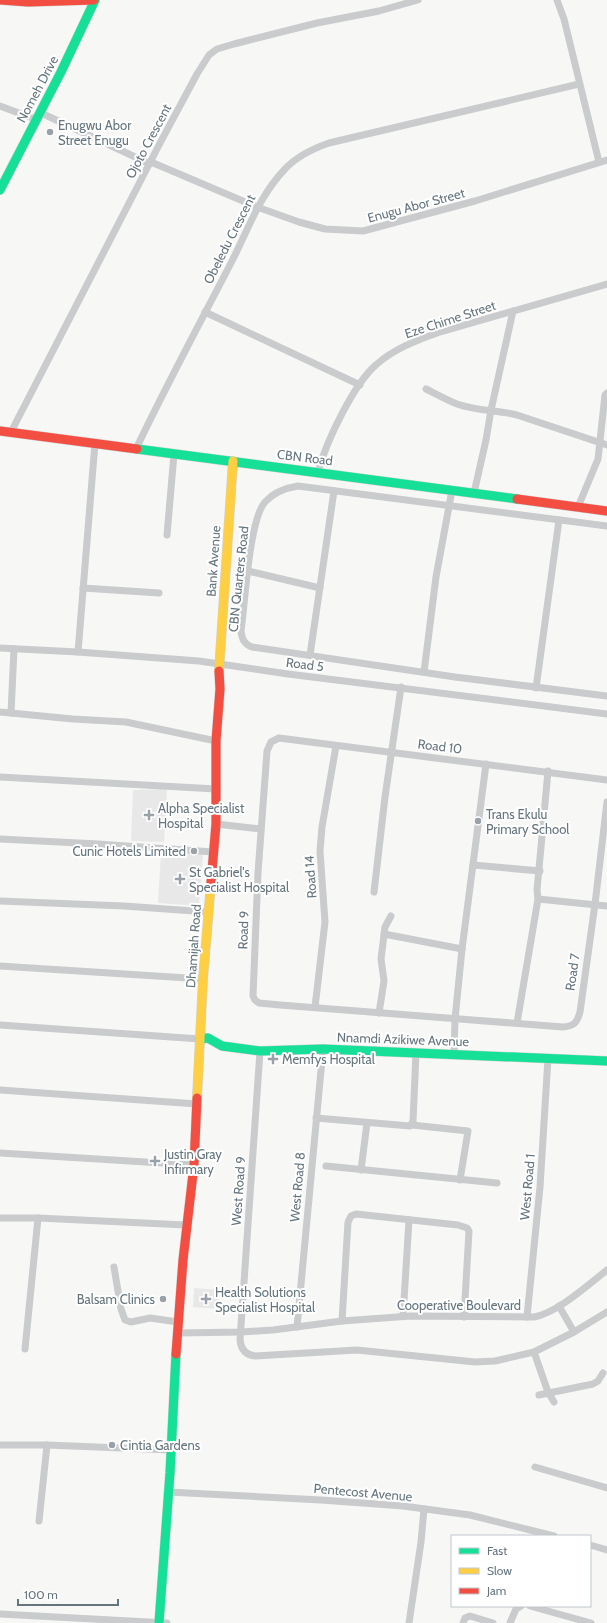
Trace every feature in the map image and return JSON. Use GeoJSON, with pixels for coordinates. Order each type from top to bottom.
{"type":"FeatureCollection","features":[{"type":"Feature","properties":{"kind":"main road"},"geometry":{"type":"LineString","coordinates":[[1,0],[28,2],[95,0]]}},
{"type":"Feature","properties":{"kind":"main road","name":"Nomeh Drive"},"geometry":{"type":"LineString","coordinates":[[0,190],[67,59],[95,0]]}},
{"type":"Feature","properties":{"kind":"main road","name":"CBN Road"},"geometry":{"type":"LineString","coordinates":[[0,431],[607,510]]}},
{"type":"Feature","properties":{"kind":"main road","name":"Bank Avenue"},"geometry":{"type":"LineString","coordinates":[[218,664],[233,461]]}},
{"type":"Feature","properties":{"kind":"main road","name":"Dhamijah Road"},"geometry":{"type":"LineString","coordinates":[[162,1623],[177,1333],[186,1225],[194,1165],[203,979],[216,824],[216,741],[220,689],[218,664]]}},
{"type":"Feature","properties":{"kind":"main road","name":"Nnamdi Azikiwe Avenue"},"geometry":{"type":"LineString","coordinates":[[200,1039],[208,1038],[222,1046],[260,1051],[323,1049],[607,1061]]}},
{"type":"Feature","properties":{"kind":"street","name":"Ojoto Crescent"},"geometry":{"type":"LineString","coordinates":[[11,432],[150,163],[206,59],[217,50],[267,35],[348,16],[379,11],[418,0]]}},
{"type":"Feature","properties":{"kind":"street"},"geometry":{"type":"LineString","coordinates":[[557,0],[564,19],[599,162]]}},
{"type":"Feature","properties":{"kind":"street","name":"Obeledu Crescent"},"geometry":{"type":"LineString","coordinates":[[136,449],[160,399],[236,252],[257,207],[285,168],[297,158],[316,148],[331,143],[579,84]]}},
{"type":"Feature","properties":{"kind":"street","name":"Enugu Abor Street"},"geometry":{"type":"LineString","coordinates":[[0,106],[37,116],[257,207],[299,222],[322,228],[366,231],[475,201],[607,160]]}},
{"type":"Feature","properties":{"kind":"street","name":"Eze Chime Street"},"geometry":{"type":"LineString","coordinates":[[318,472],[321,460],[334,430],[360,385],[376,364],[402,347],[437,333],[607,284]]}},
{"type":"Feature","properties":{"kind":"street"},"geometry":{"type":"LineString","coordinates":[[474,493],[513,311]]}},
{"type":"Feature","properties":{"kind":"street"},"geometry":{"type":"LineString","coordinates":[[205,312],[360,385]]}},
{"type":"Feature","properties":{"kind":"street"},"geometry":{"type":"LineString","coordinates":[[426,388],[457,404],[502,411],[538,421],[604,444]]}},
{"type":"Feature","properties":{"kind":"street"},"geometry":{"type":"LineString","coordinates":[[604,444],[599,439],[603,421],[604,398],[607,393]]}},
{"type":"Feature","properties":{"kind":"street"},"geometry":{"type":"LineString","coordinates":[[78,652],[95,443]]}},
{"type":"Feature","properties":{"kind":"street"},"geometry":{"type":"LineString","coordinates":[[578,507],[604,444]]}},
{"type":"Feature","properties":{"kind":"street"},"geometry":{"type":"LineString","coordinates":[[167,535],[174,454]]}},
{"type":"Feature","properties":{"kind":"street","name":"CBN Quarters Road"},"geometry":{"type":"LineString","coordinates":[[607,526],[298,486],[286,488],[274,494],[265,502],[258,514],[248,571],[242,632],[245,643],[252,647],[536,688],[607,696]]}},
{"type":"Feature","properties":{"kind":"street"},"geometry":{"type":"LineString","coordinates":[[424,672],[436,577],[452,490]]}},
{"type":"Feature","properties":{"kind":"street"},"geometry":{"type":"LineString","coordinates":[[310,656],[334,491]]}},
{"type":"Feature","properties":{"kind":"street"},"geometry":{"type":"LineString","coordinates":[[536,688],[559,520]]}},
{"type":"Feature","properties":{"kind":"street"},"geometry":{"type":"LineString","coordinates":[[248,571],[320,588]]}},
{"type":"Feature","properties":{"kind":"street"},"geometry":{"type":"LineString","coordinates":[[83,588],[159,593]]}},
{"type":"Feature","properties":{"kind":"street","name":"Road 5"},"geometry":{"type":"LineString","coordinates":[[0,648],[78,652],[218,664],[607,714]]}},
{"type":"Feature","properties":{"kind":"street"},"geometry":{"type":"LineString","coordinates":[[11,713],[14,649]]}},
{"type":"Feature","properties":{"kind":"street"},"geometry":{"type":"LineString","coordinates":[[374,892],[391,752],[401,687]]}},
{"type":"Feature","properties":{"kind":"street"},"geometry":{"type":"LineString","coordinates":[[0,712],[73,719],[126,722],[216,741]]}},
{"type":"Feature","properties":{"kind":"street","name":"Road 10"},"geometry":{"type":"LineString","coordinates":[[271,742],[279,738],[607,780]]}},
{"type":"Feature","properties":{"kind":"street","name":"Road 9"},"geometry":{"type":"LineString","coordinates":[[255,1000],[253,996],[255,932],[261,829],[268,751],[271,742]]}},
{"type":"Feature","properties":{"kind":"street","name":"Road 14"},"geometry":{"type":"LineString","coordinates":[[315,1007],[325,922],[320,851],[322,827],[336,746]]}},
{"type":"Feature","properties":{"kind":"street"},"geometry":{"type":"LineString","coordinates":[[454,1054],[455,1019],[462,948],[486,764]]}},
{"type":"Feature","properties":{"kind":"street"},"geometry":{"type":"LineString","coordinates":[[516,1023],[538,899],[537,890],[540,871],[548,772]]}},
{"type":"Feature","properties":{"kind":"street"},"geometry":{"type":"LineString","coordinates":[[0,777],[216,789]]}},
{"type":"Feature","properties":{"kind":"street","name":"Road 7"},"geometry":{"type":"LineString","coordinates":[[255,1000],[259,1003],[280,1006],[315,1007],[563,1027],[571,1026],[577,1021],[595,904],[607,802]]}},
{"type":"Feature","properties":{"kind":"street"},"geometry":{"type":"LineString","coordinates":[[216,824],[261,829]]}},
{"type":"Feature","properties":{"kind":"street"},"geometry":{"type":"LineString","coordinates":[[0,839],[213,852]]}},
{"type":"Feature","properties":{"kind":"street"},"geometry":{"type":"LineString","coordinates":[[473,865],[540,871]]}},
{"type":"Feature","properties":{"kind":"street"},"geometry":{"type":"LineString","coordinates":[[538,899],[607,906]]}},
{"type":"Feature","properties":{"kind":"street"},"geometry":{"type":"LineString","coordinates":[[0,901],[124,906],[208,912]]}},
{"type":"Feature","properties":{"kind":"street"},"geometry":{"type":"LineString","coordinates":[[379,1013],[384,981],[381,959],[384,934],[391,916]]}},
{"type":"Feature","properties":{"kind":"street"},"geometry":{"type":"LineString","coordinates":[[384,934],[462,948]]}},
{"type":"Feature","properties":{"kind":"street"},"geometry":{"type":"LineString","coordinates":[[0,966],[203,979]]}},
{"type":"Feature","properties":{"kind":"street"},"geometry":{"type":"LineString","coordinates":[[0,1025],[200,1039]]}},
{"type":"Feature","properties":{"kind":"street","name":"West Road 8"},"geometry":{"type":"LineString","coordinates":[[297,1327],[323,1049]]}},
{"type":"Feature","properties":{"kind":"street","name":"West Road 9"},"geometry":{"type":"LineString","coordinates":[[260,1051],[240,1346],[249,1356],[357,1350],[380,1351],[475,1362],[495,1361],[534,1352]]}},
{"type":"Feature","properties":{"kind":"street"},"geometry":{"type":"LineString","coordinates":[[412,1125],[416,1053]]}},
{"type":"Feature","properties":{"kind":"street","name":"West Road 1"},"geometry":{"type":"LineString","coordinates":[[527,1317],[540,1187],[548,1058]]}},
{"type":"Feature","properties":{"kind":"street"},"geometry":{"type":"LineString","coordinates":[[0,1090],[197,1104]]}},
{"type":"Feature","properties":{"kind":"street"},"geometry":{"type":"LineString","coordinates":[[316,1118],[367,1123],[412,1125],[468,1131],[460,1180]]}},
{"type":"Feature","properties":{"kind":"street"},"geometry":{"type":"LineString","coordinates":[[362,1170],[367,1123]]}},
{"type":"Feature","properties":{"kind":"street"},"geometry":{"type":"LineString","coordinates":[[0,1153],[194,1165]]}},
{"type":"Feature","properties":{"kind":"street"},"geometry":{"type":"LineString","coordinates":[[326,1166],[497,1183]]}},
{"type":"Feature","properties":{"kind":"street"},"geometry":{"type":"LineString","coordinates":[[342,1321],[348,1222],[351,1216],[360,1214],[463,1226],[469,1231],[464,1317]]}},
{"type":"Feature","properties":{"kind":"street"},"geometry":{"type":"LineString","coordinates":[[0,1218],[38,1218],[186,1225]]}},
{"type":"Feature","properties":{"kind":"street"},"geometry":{"type":"LineString","coordinates":[[26,1349],[38,1218]]}},
{"type":"Feature","properties":{"kind":"street"},"geometry":{"type":"LineString","coordinates":[[403,1316],[409,1220]]}},
{"type":"Feature","properties":{"kind":"street"},"geometry":{"type":"LineString","coordinates":[[114,1266],[121,1309],[125,1320],[131,1322],[150,1318],[178,1322]]}},
{"type":"Feature","properties":{"kind":"street","name":"Cooperative Boulevard"},"geometry":{"type":"LineString","coordinates":[[177,1333],[241,1332],[403,1316],[430,1315],[464,1317],[527,1317],[544,1315],[559,1306],[607,1270]]}},
{"type":"Feature","properties":{"kind":"street"},"geometry":{"type":"LineString","coordinates":[[559,1306],[574,1332]]}},
{"type":"Feature","properties":{"kind":"street"},"geometry":{"type":"LineString","coordinates":[[554,1402],[548,1392],[534,1352],[574,1332],[607,1312]]}},
{"type":"Feature","properties":{"kind":"street"},"geometry":{"type":"LineString","coordinates":[[538,1395],[593,1384],[603,1373]]}},
{"type":"Feature","properties":{"kind":"street"},"geometry":{"type":"LineString","coordinates":[[0,1445],[47,1445],[171,1450]]}},
{"type":"Feature","properties":{"kind":"street"},"geometry":{"type":"LineString","coordinates":[[39,1521],[47,1445]]}},
{"type":"Feature","properties":{"kind":"street"},"geometry":{"type":"LineString","coordinates":[[535,1467],[607,1488]]}},
{"type":"Feature","properties":{"kind":"street","name":"Pentecost Avenue"},"geometry":{"type":"LineString","coordinates":[[168,1492],[321,1500],[424,1509],[470,1515],[550,1535]]}},
{"type":"Feature","properties":{"kind":"street"},"geometry":{"type":"LineString","coordinates":[[408,1623],[421,1542],[424,1509]]}},
{"type":"Feature","properties":{"kind":"street"},"geometry":{"type":"LineString","coordinates":[[591,1546],[607,1550]]}},
{"type":"Feature","properties":{"kind":"street"},"geometry":{"type":"LineString","coordinates":[[510,1623],[516,1609],[519,1607]]}},
{"type":"Feature","properties":{"kind":"street"},"geometry":{"type":"LineString","coordinates":[[534,1607],[591,1623]]}},
{"type":"Feature","properties":{"kind":"street"},"geometry":{"type":"LineString","coordinates":[[0,1614],[162,1623]]}},
{"type":"Feature","properties":{"kind":"street"},"geometry":{"type":"LineString","coordinates":[[16,1623],[17,1615]]}},
{"type":"Feature","properties":{"kind":"street"},"geometry":{"type":"LineString","coordinates":[[463,1623],[465,1618],[470,1616],[493,1623]]}},
{"type":"Feature","properties":{"kind":"shaded area","name":"Alpha Specialist Hospital"},"geometry":{"type":"Polygon","coordinates":[[[167,789],[164,842],[131,841],[133,790],[167,789]]]}},
{"type":"Feature","properties":{"kind":"shaded area","name":"St Gabriel's Specialist Hospital"},"geometry":{"type":"Polygon","coordinates":[[[161,853],[203,855],[199,906],[158,903],[161,853]]]}},
{"type":"Feature","properties":{"kind":"shaded area","name":"Health Solutions Specialist Hospital"},"geometry":{"type":"Polygon","coordinates":[[[194,1288],[219,1290],[218,1309],[193,1307],[194,1288]]]}},
{"type":"Feature","properties":{"kind":"traffic: fast"},"geometry":{"type":"LineString","coordinates":[[0,190],[61,72],[95,0]]}},
{"type":"Feature","properties":{"kind":"traffic: fast"},"geometry":{"type":"LineString","coordinates":[[137,449],[517,499]]}},
{"type":"Feature","properties":{"kind":"traffic: fast"},"geometry":{"type":"LineString","coordinates":[[200,1039],[208,1038],[222,1046],[260,1051],[323,1049],[607,1061]]}},
{"type":"Feature","properties":{"kind":"traffic: fast"},"geometry":{"type":"LineString","coordinates":[[159,1623],[170,1473],[176,1354]]}},
{"type":"Feature","properties":{"kind":"traffic: slow"},"geometry":{"type":"LineString","coordinates":[[219,671],[233,461]]}},
{"type":"Feature","properties":{"kind":"traffic: slow"},"geometry":{"type":"LineString","coordinates":[[197,1098],[203,979],[211,883]]}},
{"type":"Feature","properties":{"kind":"traffic: jam"},"geometry":{"type":"LineString","coordinates":[[1,0],[28,2],[94,0]]}},
{"type":"Feature","properties":{"kind":"traffic: jam"},"geometry":{"type":"LineString","coordinates":[[0,431],[137,449]]}},
{"type":"Feature","properties":{"kind":"traffic: jam"},"geometry":{"type":"LineString","coordinates":[[517,499],[607,511]]}},
{"type":"Feature","properties":{"kind":"traffic: jam"},"geometry":{"type":"LineString","coordinates":[[211,883],[216,824],[216,741],[220,689],[219,671]]}},
{"type":"Feature","properties":{"kind":"traffic: jam"},"geometry":{"type":"LineString","coordinates":[[176,1354],[183,1260],[194,1165],[197,1098]]}},
{"type":"Feature","properties":{"kind":"place","name":"Enugwu Abor Street Enugu"},"geometry":{"type":"Point","coordinates":[50,132]}},
{"type":"Feature","properties":{"kind":"place","name":"Alpha Specialist Hospital"},"geometry":{"type":"Point","coordinates":[149,815]}},
{"type":"Feature","properties":{"kind":"place","name":"Trans Ekulu Primary School"},"geometry":{"type":"Point","coordinates":[478,821]}},
{"type":"Feature","properties":{"kind":"place","name":"Cunic Hotels Limited"},"geometry":{"type":"Point","coordinates":[194,851]}},
{"type":"Feature","properties":{"kind":"place","name":"St Gabriel's Specialist Hospital"},"geometry":{"type":"Point","coordinates":[180,879]}},
{"type":"Feature","properties":{"kind":"place","name":"Memfys Hospital"},"geometry":{"type":"Point","coordinates":[273,1059]}},
{"type":"Feature","properties":{"kind":"place","name":"Justin Gray Infirmary"},"geometry":{"type":"Point","coordinates":[155,1161]}},
{"type":"Feature","properties":{"kind":"place","name":"Balsam Clinics"},"geometry":{"type":"Point","coordinates":[163,1299]}},
{"type":"Feature","properties":{"kind":"place","name":"Health Solutions Specialist Hospital"},"geometry":{"type":"Point","coordinates":[206,1299]}},
{"type":"Feature","properties":{"kind":"place","name":"Cintia Gardens"},"geometry":{"type":"Point","coordinates":[112,1445]}}]}
